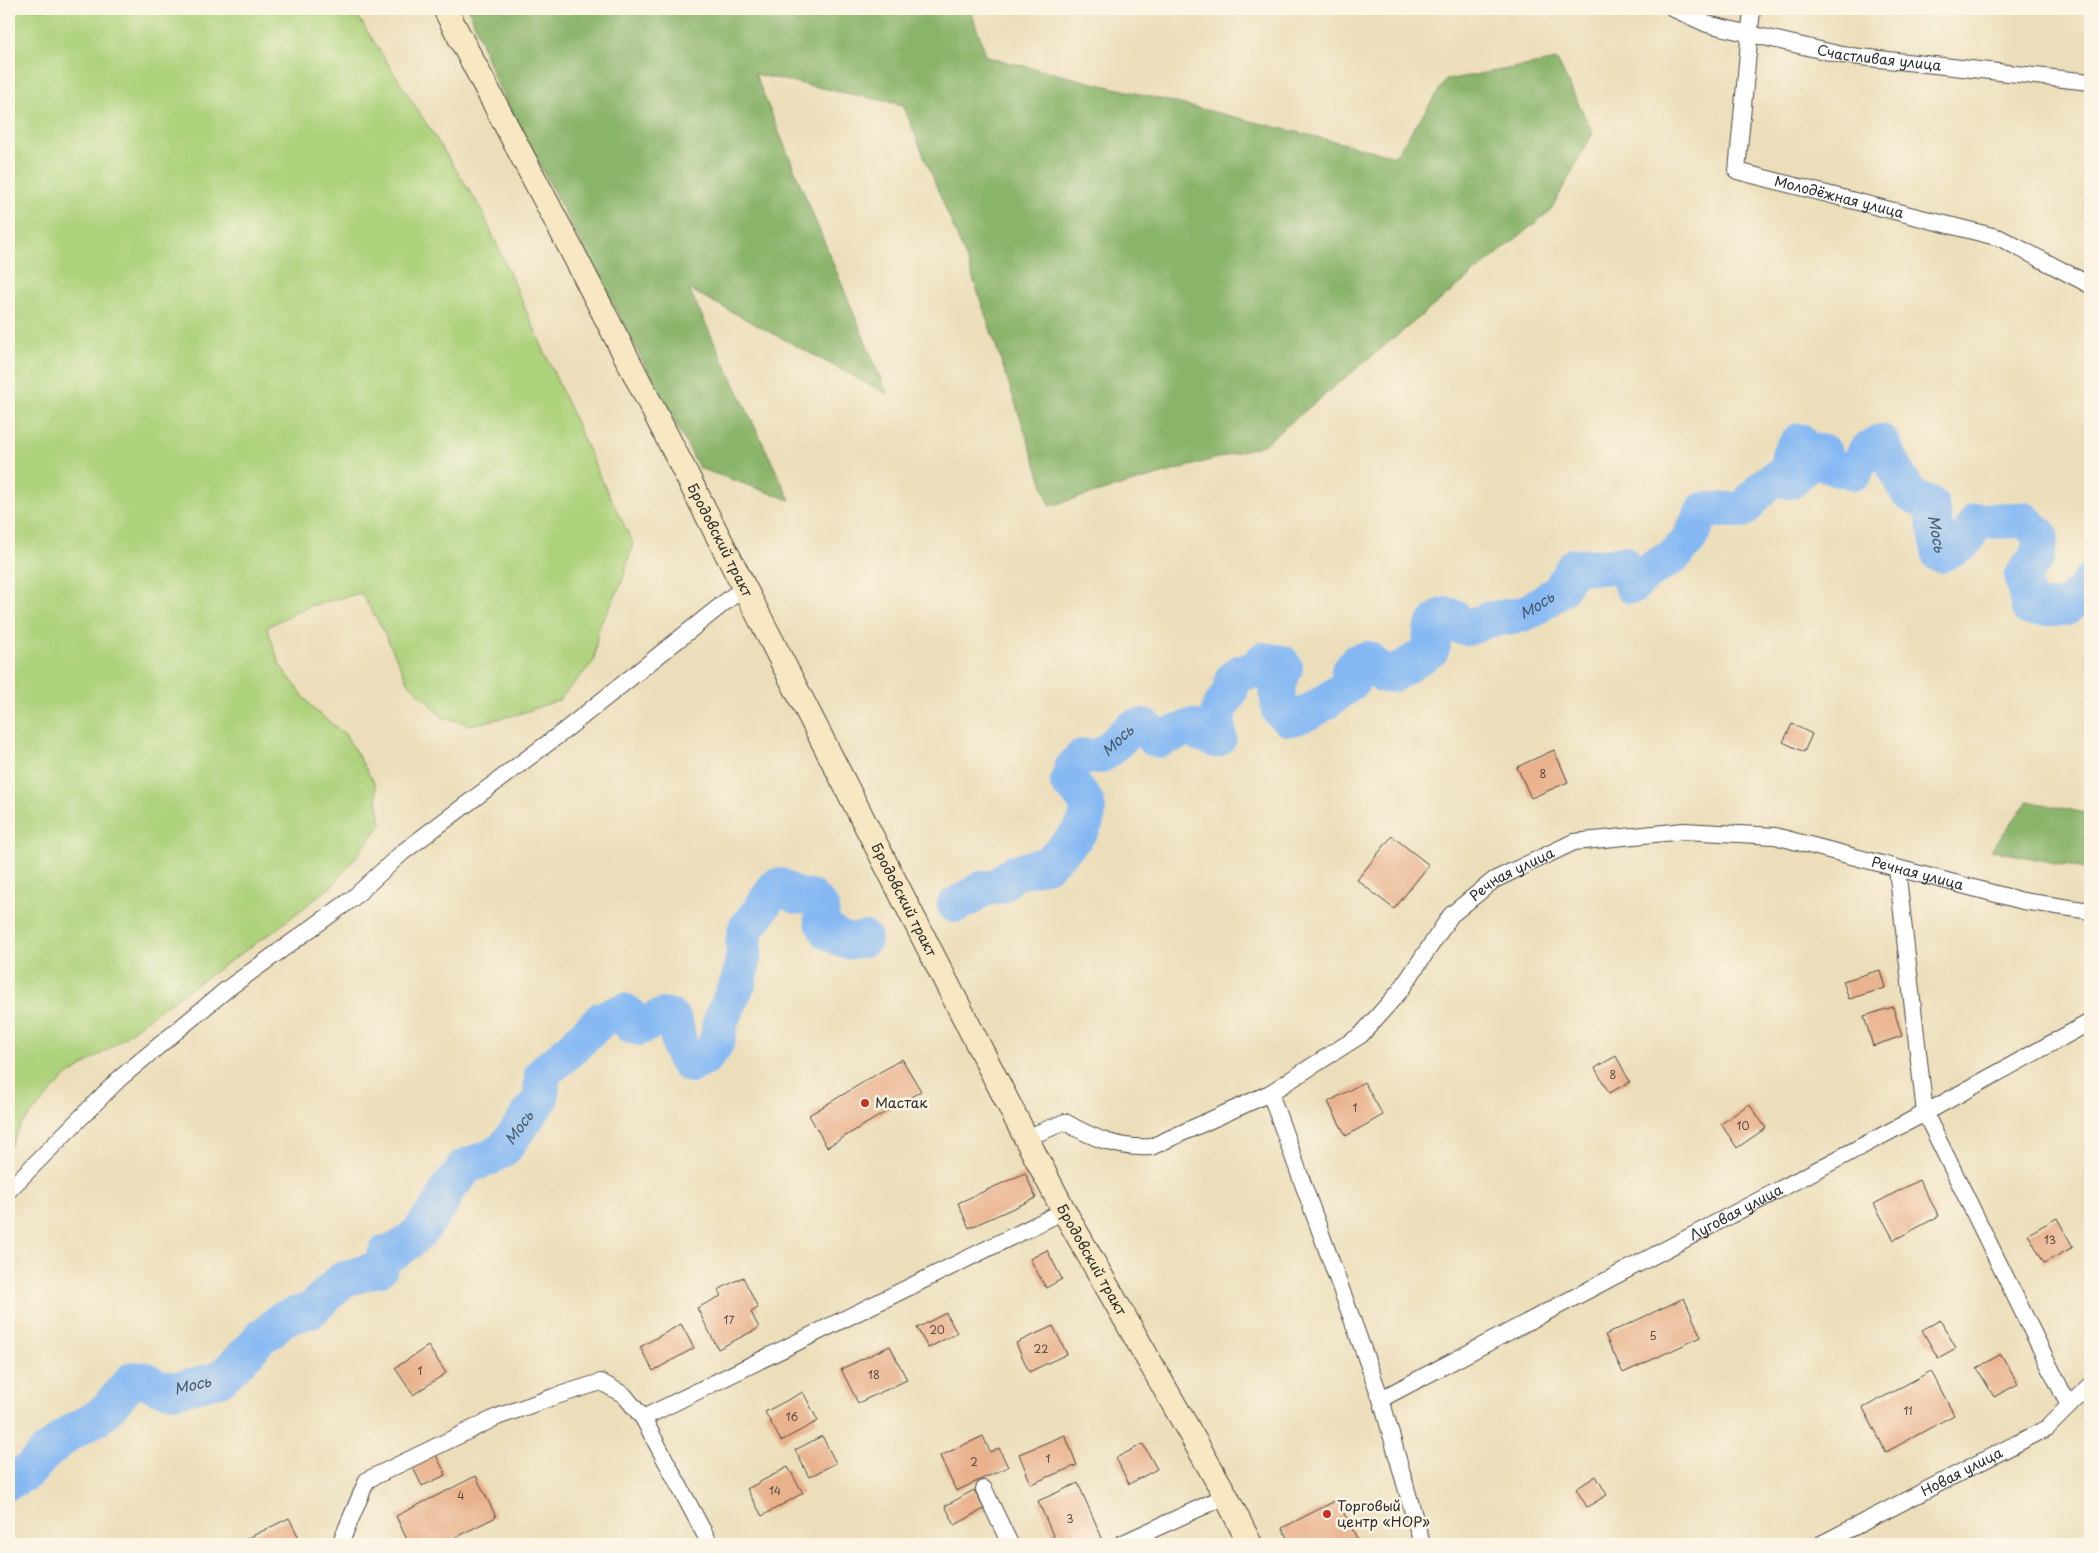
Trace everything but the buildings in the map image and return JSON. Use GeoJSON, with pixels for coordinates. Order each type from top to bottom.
{"type":"FeatureCollection","features":[{"type":"Feature","properties":{"kind":"main road","name":"Бродовский тракт"},"geometry":{"type":"LineString","coordinates":[[445,9],[571,249],[1064,1211],[1226,1496],[1250,1544]]}},
{"type":"Feature","properties":{"kind":"street","name":"Счастливая улица"},"geometry":{"type":"LineString","coordinates":[[1674,9],[1706,24],[1842,55],[2090,82]]}},
{"type":"Feature","properties":{"kind":"street","name":"Молодёжная улица"},"geometry":{"type":"LineString","coordinates":[[1752,9],[1737,171],[2000,238],[2090,285]]}},
{"type":"Feature","properties":{"kind":"street"},"geometry":{"type":"LineString","coordinates":[[9,1190],[119,1079],[227,989],[352,899],[403,852],[564,731],[744,587]]}},
{"type":"Feature","properties":{"kind":"street","name":"Речная улица"},"geometry":{"type":"LineString","coordinates":[[1026,1138],[1065,1122],[1099,1140],[1133,1148],[1151,1147],[1270,1093],[1361,1035],[1400,991],[1452,915],[1494,880],[1574,842],[1684,831],[1774,836],[2023,901],[2090,911]]}},
{"type":"Feature","properties":{"kind":"street"},"geometry":{"type":"LineString","coordinates":[[1897,869],[1925,1113],[2069,1406]]}},
{"type":"Feature","properties":{"kind":"street","name":"Луговая улица"},"geometry":{"type":"LineString","coordinates":[[1381,1399],[1925,1113],[2090,1022]]}},
{"type":"Feature","properties":{"kind":"street"},"geometry":{"type":"LineString","coordinates":[[1270,1093],[1381,1399],[1422,1544]]}},
{"type":"Feature","properties":{"kind":"street"},"geometry":{"type":"LineString","coordinates":[[643,1418],[1064,1211]]}},
{"type":"Feature","properties":{"kind":"street"},"geometry":{"type":"LineString","coordinates":[[340,1544],[367,1480],[497,1417],[601,1382],[624,1395],[643,1418],[710,1544]]}},
{"type":"Feature","properties":{"kind":"street","name":"Новая улица"},"geometry":{"type":"LineString","coordinates":[[1821,1544],[2048,1428],[2090,1386]]}},
{"type":"Feature","properties":{"kind":"street"},"geometry":{"type":"LineString","coordinates":[[984,1489],[1010,1544]]}},
{"type":"Feature","properties":{"kind":"street"},"geometry":{"type":"LineString","coordinates":[[1121,1544],[1226,1496]]}},
{"type":"Feature","properties":{"kind":"green space"},"geometry":{"type":"Polygon","coordinates":[[[9,9],[353,9],[480,207],[601,479],[633,543],[621,585],[598,629],[594,661],[559,700],[519,714],[470,725],[441,716],[408,682],[381,626],[361,593],[309,606],[267,627],[280,665],[313,709],[345,734],[375,784],[381,825],[334,884],[275,930],[159,1010],[113,1046],[64,1078],[21,1125],[9,1149],[9,9]]]}},
{"type":"Feature","properties":{"kind":"green space"},"geometry":{"type":"Polygon","coordinates":[[[469,9],[970,9],[987,57],[1395,156],[1446,80],[1557,60],[1593,133],[1551,210],[1263,445],[1050,506],[968,263],[903,105],[755,74],[887,394],[689,289],[790,500],[699,468],[495,80],[469,9]]]}},
{"type":"Feature","properties":{"kind":"green space"},"geometry":{"type":"Polygon","coordinates":[[[2028,801],[2090,814],[2090,870],[1991,850],[2028,801]]]}},
{"type":"Feature","properties":{"kind":"waterway","name":"Мось"},"geometry":{"type":"LineString","coordinates":[[955,905],[970,898],[981,889],[999,886],[1013,873],[1048,864],[1079,832],[1087,816],[1088,808],[1084,799],[1068,782],[1072,768],[1082,757],[1099,756],[1107,752],[1133,728],[1139,726],[1146,727],[1153,738],[1158,740],[1191,727],[1200,734],[1215,740],[1219,737],[1217,718],[1219,709],[1230,692],[1233,678],[1241,672],[1253,671],[1263,660],[1282,663],[1285,668],[1277,687],[1279,710],[1288,718],[1295,717],[1321,705],[1351,683],[1353,680],[1349,671],[1356,662],[1368,659],[1384,675],[1394,674],[1431,650],[1433,645],[1431,640],[1432,628],[1445,615],[1453,616],[1459,626],[1468,628],[1487,620],[1520,615],[1532,610],[1560,590],[1574,566],[1603,567],[1622,563],[1632,586],[1649,571],[1674,556],[1688,541],[1704,510],[1743,510],[1764,486],[1775,478],[1791,481],[1802,469],[1789,455],[1799,441],[1809,452],[1824,452],[1830,466],[1855,472],[1864,453],[1870,447],[1881,442],[1909,494],[1931,505],[1940,555],[1964,543],[1977,521],[2024,520],[2041,536],[2037,557],[2022,576],[2029,608],[2066,608],[2090,582]]}},
{"type":"Feature","properties":{"kind":"waterway","name":"Мось"},"geometry":{"type":"LineString","coordinates":[[9,1482],[30,1470],[43,1455],[68,1434],[97,1418],[133,1379],[146,1380],[156,1386],[174,1390],[220,1379],[250,1350],[261,1336],[269,1332],[282,1319],[311,1310],[342,1280],[380,1268],[386,1253],[397,1251],[419,1233],[442,1202],[448,1188],[460,1175],[464,1167],[491,1157],[504,1149],[541,1098],[542,1075],[602,1019],[624,1011],[628,1014],[631,1025],[638,1028],[660,1017],[671,1017],[676,1026],[680,1049],[687,1063],[692,1065],[703,1059],[717,1041],[721,1020],[739,981],[746,928],[755,918],[775,887],[780,886],[796,896],[810,897],[821,908],[822,921],[827,931],[848,941],[864,939]]}},
{"type":"Feature","properties":{"kind":"place","name":"Мастак"},"geometry":{"type":"Point","coordinates":[865,1103]}},
{"type":"Feature","properties":{"kind":"place","name":"Торговый центр «НОР»"},"geometry":{"type":"Point","coordinates":[1327,1514]}}]}
